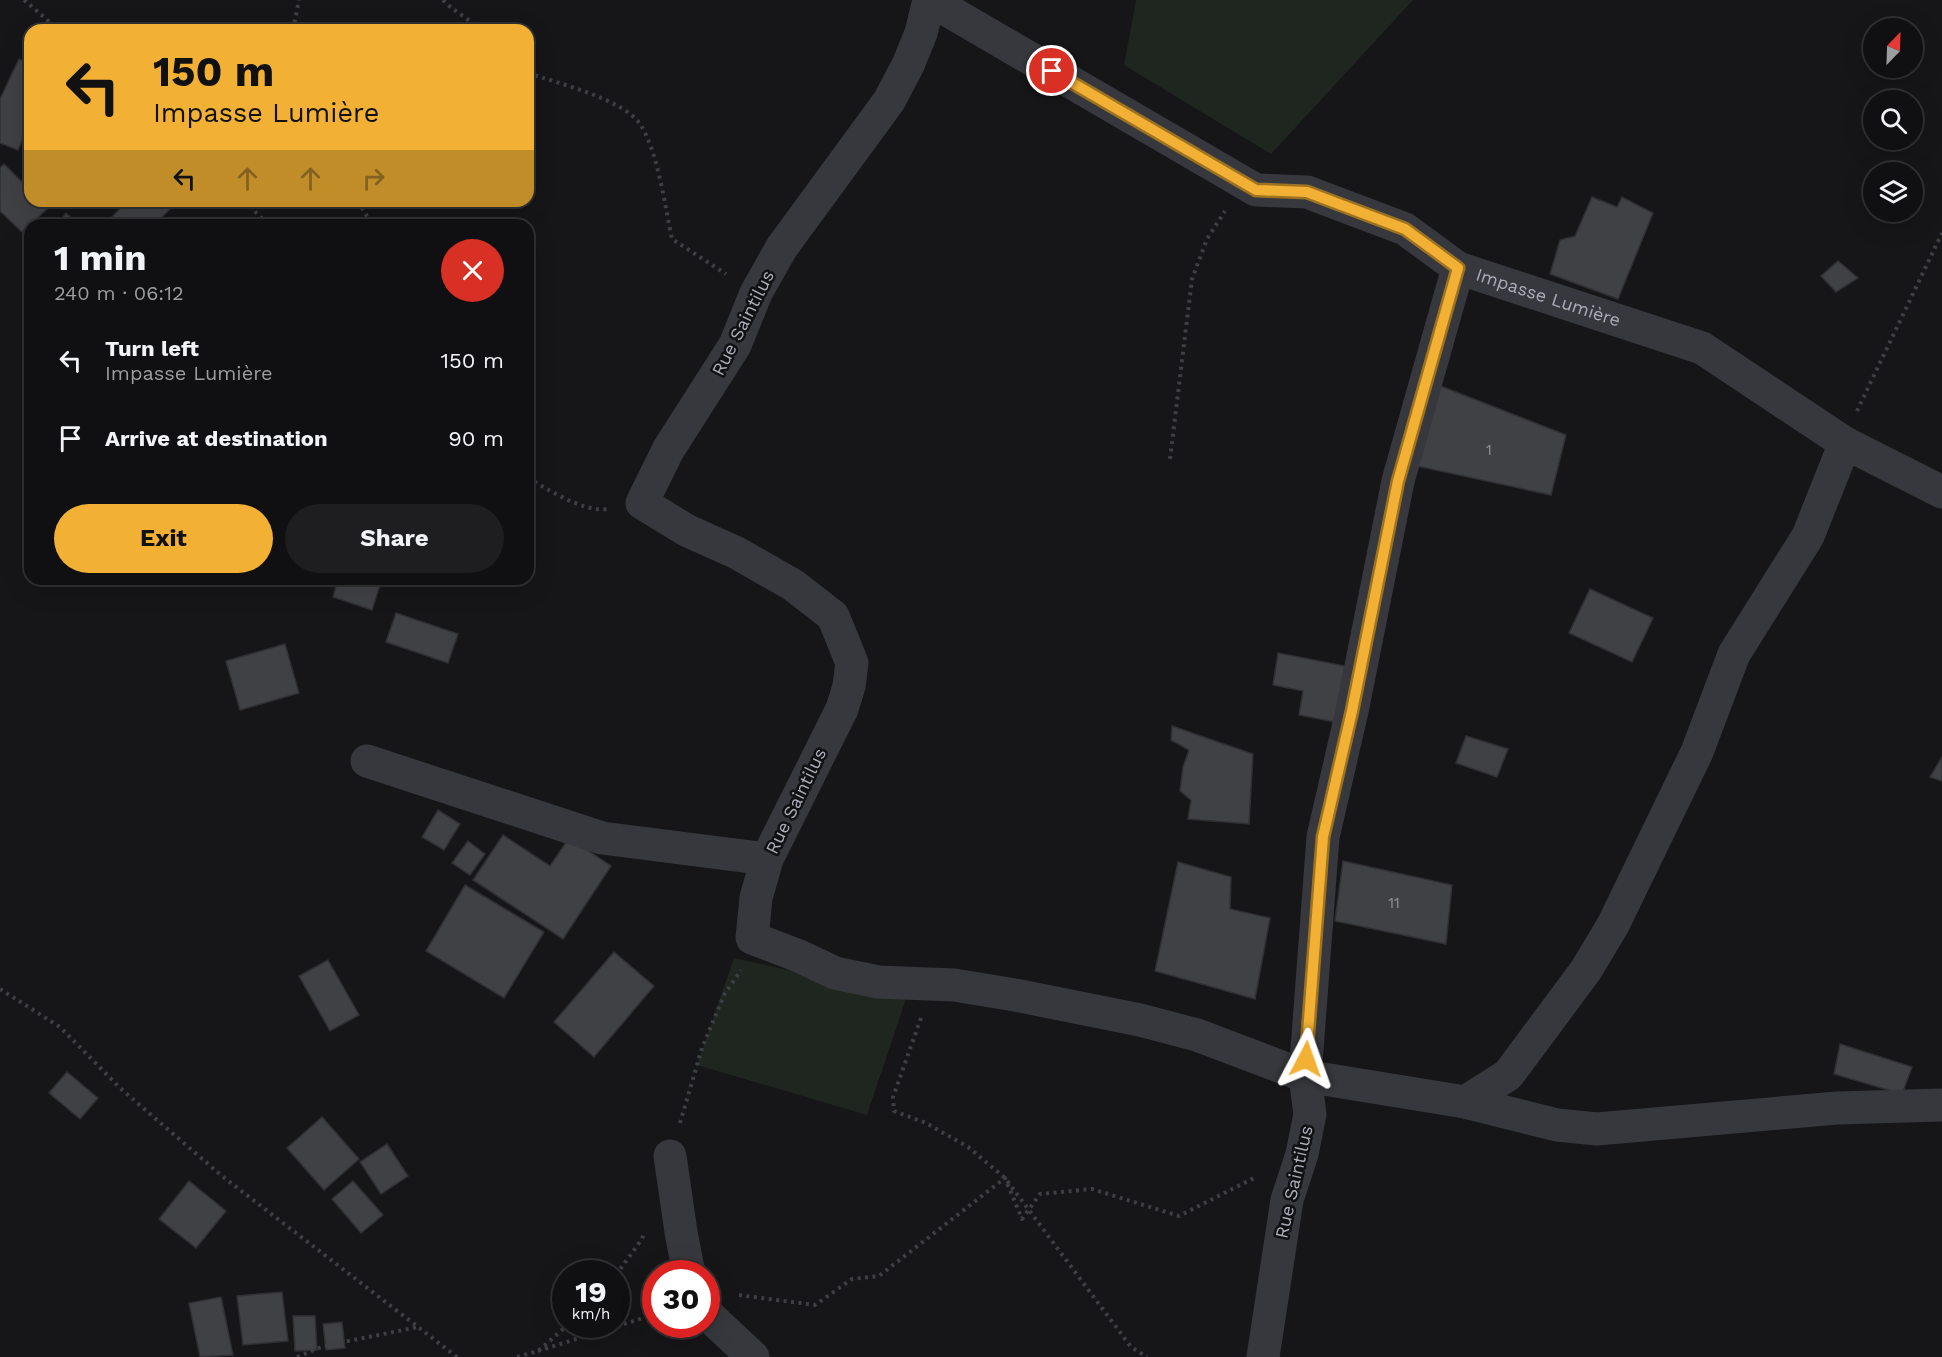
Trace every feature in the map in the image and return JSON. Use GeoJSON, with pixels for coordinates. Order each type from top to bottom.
{"type":"FeatureCollection","features":[{"type":"Feature","properties":{"kind":"street","name":"Impasse Lumière"},"geometry":{"type":"LineString","coordinates":[[929,0],[1256,190],[1307,192],[1405,229],[1458,268],[1702,348],[1845,443],[1942,492]]}},
{"type":"Feature","properties":{"kind":"street","name":"Rue Saintilus"},"geometry":{"type":"LineString","coordinates":[[752,938],[756,898],[767,859],[842,709],[849,686],[852,663],[833,616],[793,585],[737,553],[686,530],[642,503],[668,450],[735,345],[756,293],[782,247],[889,101],[908,65],[921,33],[929,0]]}},
{"type":"Feature","properties":{"kind":"street","name":"Rue Saintilus"},"geometry":{"type":"LineString","coordinates":[[1263,1357],[1287,1200],[1302,1154],[1310,1114],[1305,1076],[1323,837],[1352,711],[1398,481],[1458,268]]}},
{"type":"Feature","properties":{"kind":"street"},"geometry":{"type":"LineString","coordinates":[[1465,1102],[1508,1075],[1586,970],[1613,925],[1697,752],[1734,654],[1808,536],[1845,443]]}},
{"type":"Feature","properties":{"kind":"street"},"geometry":{"type":"LineString","coordinates":[[367,761],[602,838],[767,859]]}},
{"type":"Feature","properties":{"kind":"street"},"geometry":{"type":"LineString","coordinates":[[752,938],[835,973],[878,982],[954,985],[1140,1020],[1197,1035],[1305,1076],[1465,1102],[1557,1125],[1598,1129],[1837,1108],[1942,1105]]}},
{"type":"Feature","properties":{"kind":"street"},"geometry":{"type":"LineString","coordinates":[[670,1156],[686,1260]]}},
{"type":"Feature","properties":{"kind":"street"},"geometry":{"type":"LineString","coordinates":[[720,1326],[753,1357]]}},
{"type":"Feature","properties":{"kind":"path"},"geometry":{"type":"LineString","coordinates":[[24,0],[52,24]]}},
{"type":"Feature","properties":{"kind":"path"},"geometry":{"type":"LineString","coordinates":[[294,24],[299,0]]}},
{"type":"Feature","properties":{"kind":"path"},"geometry":{"type":"LineString","coordinates":[[443,0],[450,8],[475,24]]}},
{"type":"Feature","properties":{"kind":"path"},"geometry":{"type":"LineString","coordinates":[[534,75],[601,98],[623,110],[639,124],[652,153],[672,239],[756,293]]}},
{"type":"Feature","properties":{"kind":"path"},"geometry":{"type":"LineString","coordinates":[[1170,459],[1192,279],[1207,239],[1225,210],[1256,190]]}},
{"type":"Feature","properties":{"kind":"path"},"geometry":{"type":"LineString","coordinates":[[250,207],[263,219]]}},
{"type":"Feature","properties":{"kind":"path"},"geometry":{"type":"LineString","coordinates":[[1845,443],[1851,424],[1942,233]]}},
{"type":"Feature","properties":{"kind":"path"},"geometry":{"type":"LineString","coordinates":[[534,482],[557,495],[598,511],[642,503]]}},
{"type":"Feature","properties":{"kind":"path"},"geometry":{"type":"LineString","coordinates":[[670,1156],[702,1048],[724,995],[740,973],[752,938]]}},
{"type":"Feature","properties":{"kind":"path"},"geometry":{"type":"LineString","coordinates":[[919,985],[922,1015],[893,1097],[894,1111],[926,1123],[968,1147],[1005,1178],[1131,1347],[1147,1357]]}},
{"type":"Feature","properties":{"kind":"path"},"geometry":{"type":"LineString","coordinates":[[0,989],[60,1027],[120,1088],[222,1176],[457,1357]]}},
{"type":"Feature","properties":{"kind":"path"},"geometry":{"type":"LineString","coordinates":[[1005,1178],[1022,1219],[1041,1194],[1092,1189],[1179,1216],[1302,1154]]}},
{"type":"Feature","properties":{"kind":"path"},"geometry":{"type":"LineString","coordinates":[[735,1294],[815,1305],[852,1279],[879,1276],[1005,1178]]}},
{"type":"Feature","properties":{"kind":"path"},"geometry":{"type":"LineString","coordinates":[[627,1260],[642,1239],[645,1229]]}},
{"type":"Feature","properties":{"kind":"path"},"geometry":{"type":"LineString","coordinates":[[517,1357],[642,1318]]}},
{"type":"Feature","properties":{"kind":"path"},"geometry":{"type":"LineString","coordinates":[[297,1357],[324,1346],[418,1327]]}},
{"type":"Feature","properties":{"kind":"path"},"geometry":{"type":"LineString","coordinates":[[538,1351],[553,1338]]}},
{"type":"Feature","properties":{"kind":"shaded area"},"geometry":{"type":"Polygon","coordinates":[[[1136,0],[1413,0],[1271,154],[1124,65],[1136,0]]]}},
{"type":"Feature","properties":{"kind":"shaded area"},"geometry":{"type":"Polygon","coordinates":[[[734,958],[907,996],[867,1115],[697,1065],[734,958]]]}},
{"type":"Feature","properties":{"kind":"building"},"geometry":{"type":"Polygon","coordinates":[[[19,59],[24,62],[24,136],[18,150],[0,143],[0,99],[19,59]]]}},
{"type":"Feature","properties":{"kind":"building"},"geometry":{"type":"Polygon","coordinates":[[[4,164],[24,184],[24,207],[48,208],[36,219],[24,219],[22,232],[0,211],[0,168],[4,164]]]}},
{"type":"Feature","properties":{"kind":"building"},"geometry":{"type":"Polygon","coordinates":[[[1592,197],[1617,207],[1622,197],[1653,213],[1618,299],[1550,274],[1560,240],[1575,236],[1592,197]]]}},
{"type":"Feature","properties":{"kind":"building"},"geometry":{"type":"Polygon","coordinates":[[[121,207],[172,207],[160,219],[114,219],[112,217],[121,207]]]}},
{"type":"Feature","properties":{"kind":"building"},"geometry":{"type":"Polygon","coordinates":[[[66,213],[72,219],[62,219],[66,213]]]}},
{"type":"Feature","properties":{"kind":"building"},"geometry":{"type":"Polygon","coordinates":[[[1838,261],[1858,278],[1836,292],[1821,276],[1838,261]]]}},
{"type":"Feature","properties":{"kind":"building"},"geometry":{"type":"Polygon","coordinates":[[[1438,385],[1566,435],[1551,495],[1412,465],[1438,385]]]}},
{"type":"Feature","properties":{"kind":"building"},"geometry":{"type":"Polygon","coordinates":[[[336,585],[380,585],[372,610],[333,597],[336,585]]]}},
{"type":"Feature","properties":{"kind":"building"},"geometry":{"type":"Polygon","coordinates":[[[1590,589],[1653,618],[1632,662],[1569,633],[1590,589]]]}},
{"type":"Feature","properties":{"kind":"building"},"geometry":{"type":"Polygon","coordinates":[[[396,613],[458,634],[448,663],[386,642],[396,613]]]}},
{"type":"Feature","properties":{"kind":"building"},"geometry":{"type":"Polygon","coordinates":[[[285,644],[299,693],[240,710],[226,661],[285,644]]]}},
{"type":"Feature","properties":{"kind":"building"},"geometry":{"type":"Polygon","coordinates":[[[1278,653],[1345,666],[1335,722],[1299,715],[1303,691],[1273,685],[1278,653]]]}},
{"type":"Feature","properties":{"kind":"building"},"geometry":{"type":"Polygon","coordinates":[[[1172,726],[1253,754],[1249,824],[1188,819],[1191,800],[1180,791],[1183,767],[1189,750],[1171,740],[1172,726]]]}},
{"type":"Feature","properties":{"kind":"building"},"geometry":{"type":"Polygon","coordinates":[[[1466,736],[1508,749],[1497,777],[1456,763],[1466,736]]]}},
{"type":"Feature","properties":{"kind":"building"},"geometry":{"type":"Polygon","coordinates":[[[1942,757],[1942,781],[1930,777],[1942,757]]]}},
{"type":"Feature","properties":{"kind":"building"},"geometry":{"type":"Polygon","coordinates":[[[438,810],[460,824],[444,850],[422,837],[438,810]]]}},
{"type":"Feature","properties":{"kind":"building"},"geometry":{"type":"Polygon","coordinates":[[[503,835],[550,866],[569,838],[611,866],[563,939],[473,880],[503,835]]]}},
{"type":"Feature","properties":{"kind":"building"},"geometry":{"type":"Polygon","coordinates":[[[468,841],[485,854],[470,875],[452,863],[468,841]]]}},
{"type":"Feature","properties":{"kind":"building"},"geometry":{"type":"Polygon","coordinates":[[[1343,861],[1452,885],[1446,944],[1335,921],[1343,861]]]}},
{"type":"Feature","properties":{"kind":"building"},"geometry":{"type":"Polygon","coordinates":[[[1178,862],[1231,877],[1230,909],[1270,918],[1255,999],[1155,971],[1178,862]]]}},
{"type":"Feature","properties":{"kind":"building"},"geometry":{"type":"Polygon","coordinates":[[[465,885],[544,932],[504,998],[426,951],[465,885]]]}},
{"type":"Feature","properties":{"kind":"building"},"geometry":{"type":"Polygon","coordinates":[[[614,952],[654,986],[594,1057],[554,1022],[614,952]]]}},
{"type":"Feature","properties":{"kind":"building"},"geometry":{"type":"Polygon","coordinates":[[[328,960],[359,1015],[330,1031],[299,976],[328,960]]]}},
{"type":"Feature","properties":{"kind":"building"},"geometry":{"type":"Polygon","coordinates":[[[1840,1044],[1912,1067],[1902,1094],[1834,1074],[1840,1044]]]}},
{"type":"Feature","properties":{"kind":"building"},"geometry":{"type":"Polygon","coordinates":[[[67,1072],[98,1098],[80,1119],[49,1093],[67,1072]]]}},
{"type":"Feature","properties":{"kind":"building"},"geometry":{"type":"Polygon","coordinates":[[[322,1117],[359,1159],[324,1190],[287,1148],[322,1117]]]}},
{"type":"Feature","properties":{"kind":"building"},"geometry":{"type":"Polygon","coordinates":[[[387,1144],[408,1176],[381,1194],[360,1162],[387,1144]]]}},
{"type":"Feature","properties":{"kind":"building"},"geometry":{"type":"Polygon","coordinates":[[[189,1181],[226,1211],[196,1248],[159,1219],[189,1181]]]}},
{"type":"Feature","properties":{"kind":"building"},"geometry":{"type":"Polygon","coordinates":[[[353,1181],[383,1215],[361,1233],[332,1199],[353,1181]]]}},
{"type":"Feature","properties":{"kind":"building"},"geometry":{"type":"Polygon","coordinates":[[[282,1292],[288,1341],[243,1345],[237,1296],[282,1292]]]}},
{"type":"Feature","properties":{"kind":"building"},"geometry":{"type":"Polygon","coordinates":[[[221,1297],[233,1355],[200,1357],[189,1303],[221,1297]]]}},
{"type":"Feature","properties":{"kind":"building"},"geometry":{"type":"Polygon","coordinates":[[[293,1316],[315,1316],[317,1350],[295,1351],[293,1316]]]}},
{"type":"Feature","properties":{"kind":"building"},"geometry":{"type":"Polygon","coordinates":[[[342,1322],[345,1348],[326,1350],[323,1324],[342,1322]]]}},
{"type":"Feature","properties":{"kind":"route"},"geometry":{"type":"LineString","coordinates":[[1052,71],[1256,190],[1307,192],[1405,229],[1458,268],[1398,481],[1352,711],[1323,837],[1306,1059]]}}]}
